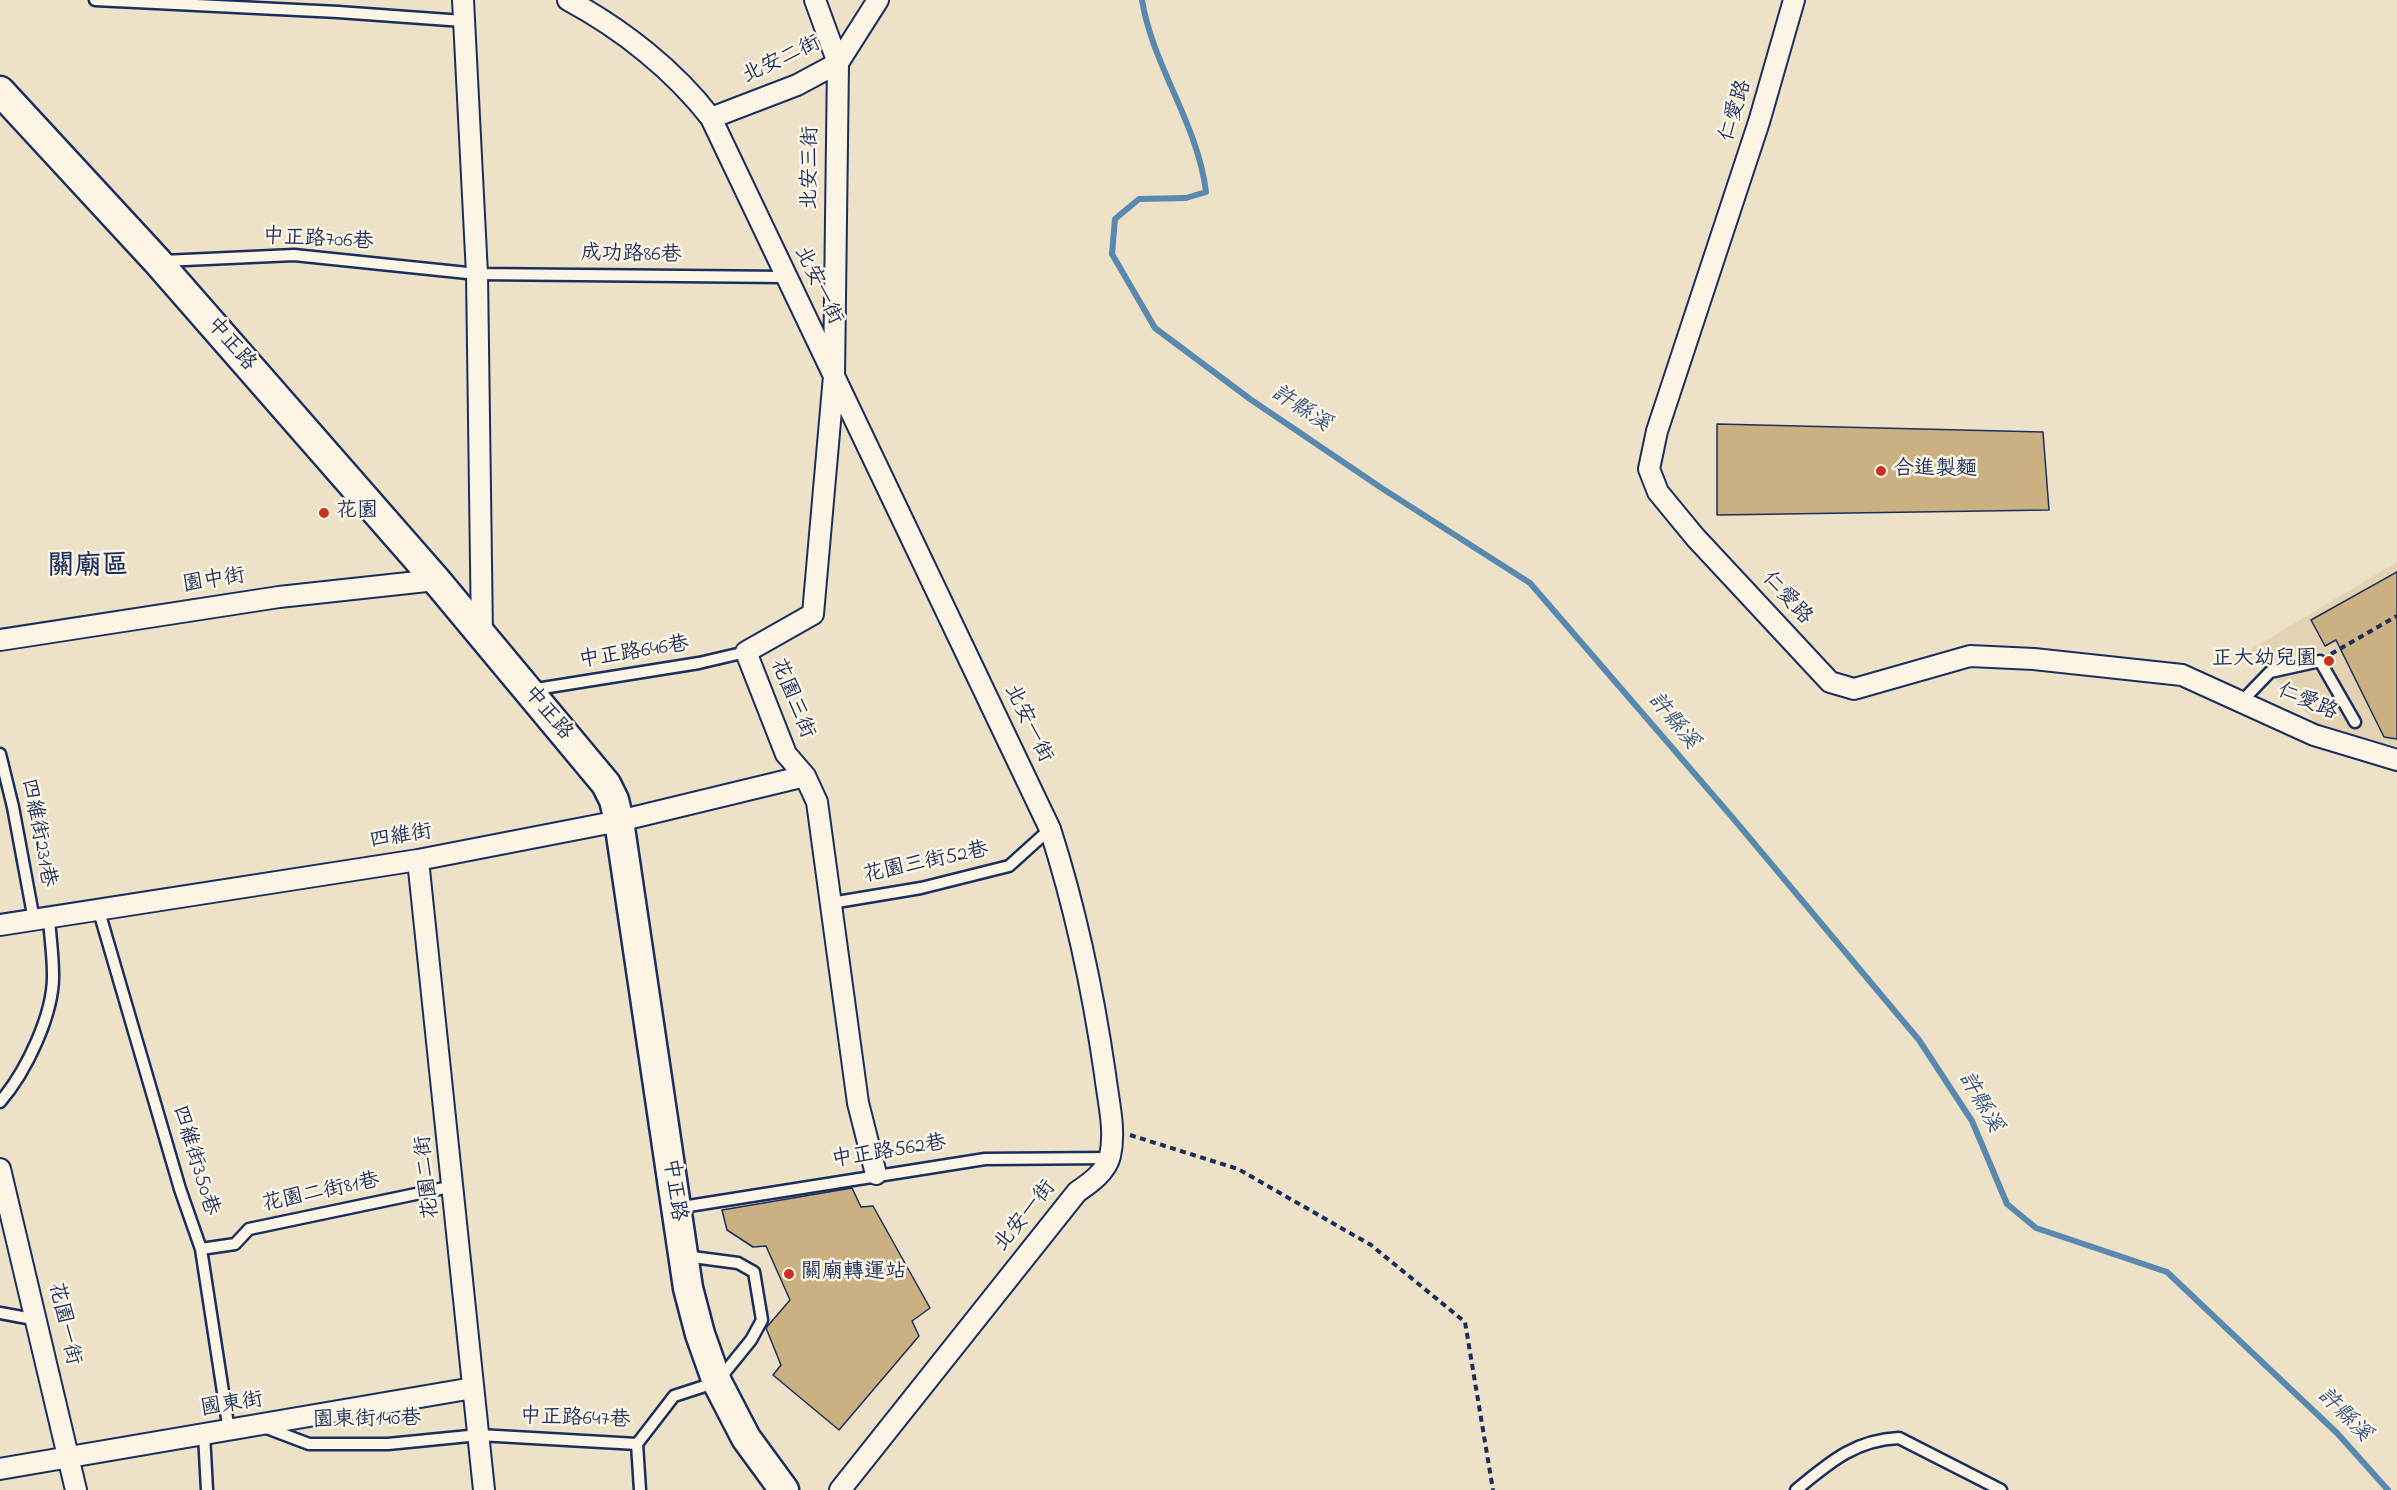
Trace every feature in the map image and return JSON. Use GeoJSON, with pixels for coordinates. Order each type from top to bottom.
{"type":"FeatureCollection","features":[{"type":"Feature","properties":{"kind":"main road","name":"中正路"},"geometry":{"type":"LineString","coordinates":[[0,91],[157,261],[436,580],[606,784],[614,800],[619,821],[682,1255],[700,1334],[717,1382],[746,1438],[784,1490]]}},
{"type":"Feature","properties":{"kind":"street"},"geometry":{"type":"LineString","coordinates":[[463,0],[477,274],[482,636]]}},
{"type":"Feature","properties":{"kind":"street","name":"北安一街"},"geometry":{"type":"LineString","coordinates":[[568,0],[596,16],[642,49],[696,98],[711,118],[1050,829],[1081,938],[1100,1041],[1112,1129],[1110,1158],[1095,1181],[1077,1192],[840,1490]]}},
{"type":"Feature","properties":{"kind":"street","name":"北安三街"},"geometry":{"type":"LineString","coordinates":[[815,0],[838,63],[834,376]]}},
{"type":"Feature","properties":{"kind":"street","name":"北安二街"},"geometry":{"type":"LineString","coordinates":[[711,118],[797,85],[838,63],[878,0]]}},
{"type":"Feature","properties":{"kind":"street","name":"仁愛路"},"geometry":{"type":"LineString","coordinates":[[1794,0],[1759,122],[1657,431],[1649,469],[1658,492],[1695,537],[1830,682],[1854,689],[1970,656],[2182,675],[2314,735],[2397,760]]}},
{"type":"Feature","properties":{"kind":"street","name":"花園三街"},"geometry":{"type":"LineString","coordinates":[[834,376],[813,614],[746,652],[786,754],[805,776],[817,802],[843,1011],[858,1103],[876,1174]]}},
{"type":"Feature","properties":{"kind":"street","name":"園中街"},"geometry":{"type":"LineString","coordinates":[[0,640],[279,597],[436,580]]}},
{"type":"Feature","properties":{"kind":"street","name":"四維街"},"geometry":{"type":"LineString","coordinates":[[0,925],[418,860],[619,821],[805,776]]}},
{"type":"Feature","properties":{"kind":"street","name":"花園二街"},"geometry":{"type":"LineString","coordinates":[[418,860],[454,1186],[484,1490]]}},
{"type":"Feature","properties":{"kind":"street","name":"花園一街"},"geometry":{"type":"LineString","coordinates":[[0,1169],[38,1320],[76,1490]]}},
{"type":"Feature","properties":{"kind":"street","name":"國東街"},"geometry":{"type":"LineString","coordinates":[[0,1469],[473,1388]]}},
{"type":"Feature","properties":{"kind":"lane"},"geometry":{"type":"LineString","coordinates":[[95,0],[338,12],[463,21]]}},
{"type":"Feature","properties":{"kind":"lane","name":"中正路706巷"},"geometry":{"type":"LineString","coordinates":[[157,261],[294,255],[477,274]]}},
{"type":"Feature","properties":{"kind":"lane","name":"成功路86巷"},"geometry":{"type":"LineString","coordinates":[[477,274],[785,277]]}},
{"type":"Feature","properties":{"kind":"lane","name":"中正路646巷"},"geometry":{"type":"LineString","coordinates":[[526,690],[699,663],[746,652]]}},
{"type":"Feature","properties":{"kind":"lane"},"geometry":{"type":"LineString","coordinates":[[2242,701],[2270,672],[2320,661],[2355,722]]}},
{"type":"Feature","properties":{"kind":"lane","name":"四維街231巷"},"geometry":{"type":"LineString","coordinates":[[0,754],[54,975],[51,1003],[18,1077],[0,1102]]}},
{"type":"Feature","properties":{"kind":"lane","name":"花園三街52巷"},"geometry":{"type":"LineString","coordinates":[[831,903],[921,888],[1009,866],[1050,829]]}},
{"type":"Feature","properties":{"kind":"lane","name":"四維街350巷"},"geometry":{"type":"LineString","coordinates":[[98,908],[180,1189],[201,1250],[229,1431]]}},
{"type":"Feature","properties":{"kind":"lane","name":"中正路562巷"},"geometry":{"type":"LineString","coordinates":[[676,1208],[876,1174],[985,1159],[1110,1158]]}},
{"type":"Feature","properties":{"kind":"lane","name":"花園二街81巷"},"geometry":{"type":"LineString","coordinates":[[201,1250],[235,1244],[249,1229],[454,1186]]}},
{"type":"Feature","properties":{"kind":"lane"},"geometry":{"type":"LineString","coordinates":[[682,1255],[738,1263],[754,1272],[762,1320],[751,1341],[717,1382]]}},
{"type":"Feature","properties":{"kind":"lane"},"geometry":{"type":"LineString","coordinates":[[0,1313],[38,1320]]}},
{"type":"Feature","properties":{"kind":"lane","name":"中正路647巷"},"geometry":{"type":"LineString","coordinates":[[479,1435],[637,1444],[674,1396],[717,1382]]}},
{"type":"Feature","properties":{"kind":"lane","name":"園東街140巷"},"geometry":{"type":"LineString","coordinates":[[259,1426],[309,1444],[388,1444],[479,1435]]}},
{"type":"Feature","properties":{"kind":"lane"},"geometry":{"type":"LineString","coordinates":[[204,1434],[207,1490]]}},
{"type":"Feature","properties":{"kind":"lane"},"geometry":{"type":"LineString","coordinates":[[1796,1490],[1850,1449],[1880,1439],[1899,1438],[2001,1490]]}},
{"type":"Feature","properties":{"kind":"lane"},"geometry":{"type":"LineString","coordinates":[[637,1444],[640,1490]]}},
{"type":"Feature","properties":{"kind":"path"},"geometry":{"type":"LineString","coordinates":[[2320,661],[2397,616]]}},
{"type":"Feature","properties":{"kind":"path"},"geometry":{"type":"LineString","coordinates":[[1112,1129],[1238,1169],[1371,1245],[1465,1322],[1493,1490]]}},
{"type":"Feature","properties":{"kind":"shaded area","name":"正大幼兒園"},"geometry":{"type":"Polygon","coordinates":[[[2397,562],[2397,746],[2323,731],[2250,650],[2397,562]]]}},
{"type":"Feature","properties":{"kind":"building","name":"合進製麵"},"geometry":{"type":"Polygon","coordinates":[[[1717,424],[2043,432],[2049,510],[1717,515],[1717,424]]]}},
{"type":"Feature","properties":{"kind":"building"},"geometry":{"type":"Polygon","coordinates":[[[2397,572],[2397,739],[2384,737],[2336,640],[2325,646],[2311,620],[2397,572]]]}},
{"type":"Feature","properties":{"kind":"building"},"geometry":{"type":"Polygon","coordinates":[[[852,1188],[861,1207],[873,1206],[930,1308],[912,1321],[919,1336],[839,1430],[773,1375],[781,1365],[766,1328],[790,1300],[766,1246],[753,1247],[727,1230],[722,1210],[852,1188]]]}},
{"type":"Feature","properties":{"kind":"waterway","name":"許縣溪"},"geometry":{"type":"LineString","coordinates":[[1142,0],[1156,49],[1194,143],[1206,192],[1186,198],[1139,199],[1115,219],[1112,254],[1155,328],[1250,399],[1383,489],[1530,583],[1732,817],[1919,1040],[1972,1121],[2007,1204],[2036,1228],[2167,1272],[2337,1433],[2388,1490]]}},
{"type":"Feature","properties":{"kind":"place","name":"合進製麵"},"geometry":{"type":"Point","coordinates":[1881,471]}},
{"type":"Feature","properties":{"kind":"place","name":"花園"},"geometry":{"type":"Point","coordinates":[324,513]}},
{"type":"Feature","properties":{"kind":"place","name":"正大幼兒園"},"geometry":{"type":"Point","coordinates":[2329,661]}},
{"type":"Feature","properties":{"kind":"place","name":"關廟轉運站"},"geometry":{"type":"Point","coordinates":[789,1274]}},
{"type":"Feature","properties":{"kind":"district","name":"關廟區"},"geometry":{"type":"Point","coordinates":[88,569]}}]}
